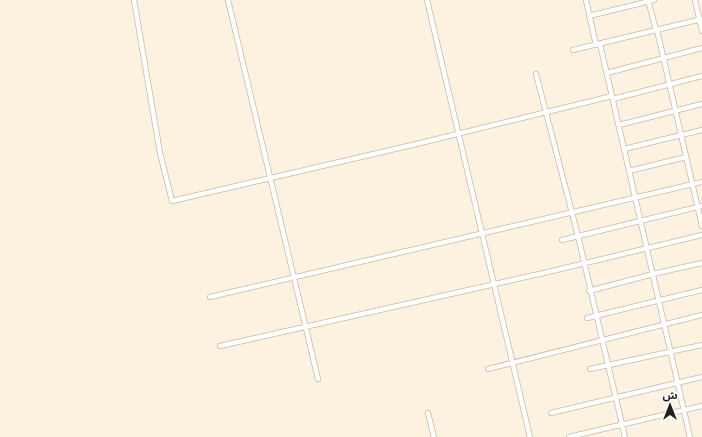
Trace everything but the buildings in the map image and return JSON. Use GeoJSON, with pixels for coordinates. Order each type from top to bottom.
{"type":"FeatureCollection","features":[{"type":"Feature","properties":{"kind":"street"},"geometry":{"type":"LineString","coordinates":[[134,0],[160,154],[172,201],[702,76]]}},
{"type":"Feature","properties":{"kind":"street"},"geometry":{"type":"LineString","coordinates":[[228,0],[318,380]]}},
{"type":"Feature","properties":{"kind":"street"},"geometry":{"type":"LineString","coordinates":[[427,0],[530,437]]}},
{"type":"Feature","properties":{"kind":"street"},"geometry":{"type":"LineString","coordinates":[[586,0],[589,16],[607,73],[690,437]]}},
{"type":"Feature","properties":{"kind":"street"},"geometry":{"type":"LineString","coordinates":[[589,16],[650,0],[692,184],[700,206],[702,226]]}},
{"type":"Feature","properties":{"kind":"street"},"geometry":{"type":"LineString","coordinates":[[695,0],[701,19],[702,31]]}},
{"type":"Feature","properties":{"kind":"street"},"geometry":{"type":"LineString","coordinates":[[574,50],[701,19]]}},
{"type":"Feature","properties":{"kind":"street"},"geometry":{"type":"LineString","coordinates":[[607,73],[702,48]]}},
{"type":"Feature","properties":{"kind":"street"},"geometry":{"type":"LineString","coordinates":[[536,74],[578,236],[625,437]]}},
{"type":"Feature","properties":{"kind":"street"},"geometry":{"type":"LineString","coordinates":[[618,125],[702,104]]}},
{"type":"Feature","properties":{"kind":"street"},"geometry":{"type":"LineString","coordinates":[[624,149],[702,130]]}},
{"type":"Feature","properties":{"kind":"street"},"geometry":{"type":"LineString","coordinates":[[629,171],[686,157]]}},
{"type":"Feature","properties":{"kind":"street"},"geometry":{"type":"LineString","coordinates":[[210,297],[702,182]]}},
{"type":"Feature","properties":{"kind":"street"},"geometry":{"type":"LineString","coordinates":[[562,240],[700,206]]}},
{"type":"Feature","properties":{"kind":"street"},"geometry":{"type":"LineString","coordinates":[[220,346],[494,285],[702,235]]}},
{"type":"Feature","properties":{"kind":"street"},"geometry":{"type":"LineString","coordinates":[[590,291],[653,274],[702,263]]}},
{"type":"Feature","properties":{"kind":"street"},"geometry":{"type":"LineString","coordinates":[[587,318],[702,290]]}},
{"type":"Feature","properties":{"kind":"street"},"geometry":{"type":"LineString","coordinates":[[488,369],[702,315]]}},
{"type":"Feature","properties":{"kind":"street"},"geometry":{"type":"LineString","coordinates":[[590,369],[702,345]]}},
{"type":"Feature","properties":{"kind":"street"},"geometry":{"type":"LineString","coordinates":[[551,413],[702,377]]}},
{"type":"Feature","properties":{"kind":"street"},"geometry":{"type":"LineString","coordinates":[[569,437],[702,406]]}},
{"type":"Feature","properties":{"kind":"street"},"geometry":{"type":"LineString","coordinates":[[428,413],[434,437]]}}]}
